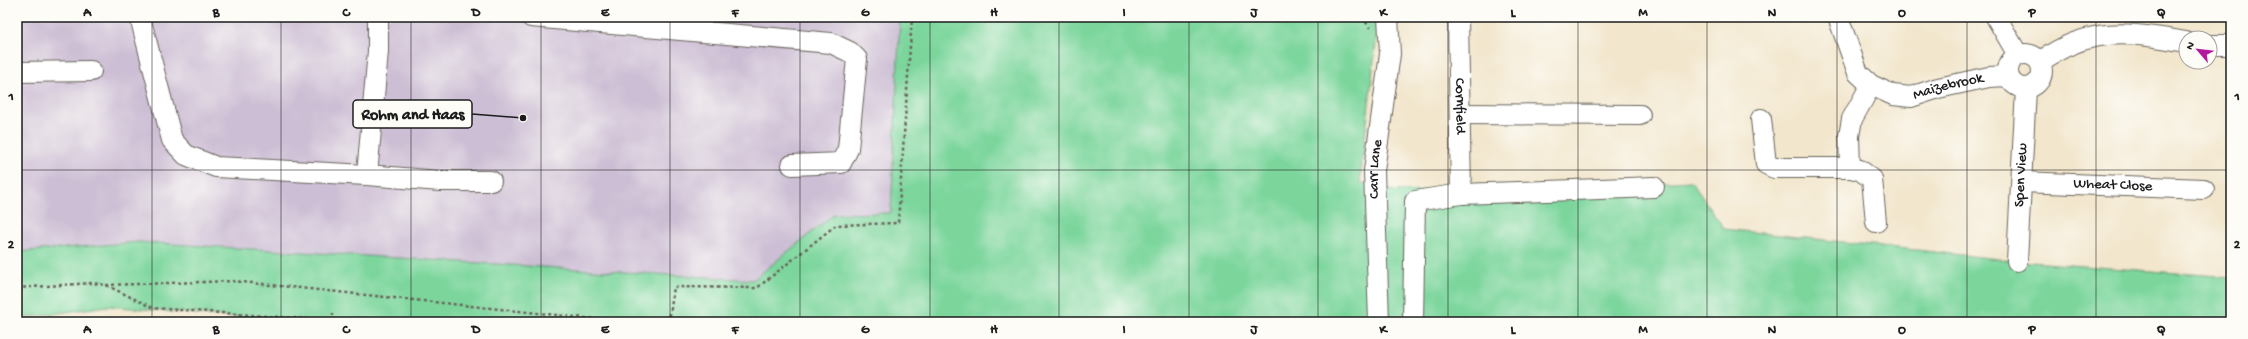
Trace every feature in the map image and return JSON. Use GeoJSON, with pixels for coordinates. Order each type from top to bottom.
{"type":"FeatureCollection","features":[{"type":"Feature","properties":{"kind":"street"},"geometry":{"type":"LineString","coordinates":[[140,17],[172,140],[186,156],[216,167],[367,175],[440,181],[491,181]]}},
{"type":"Feature","properties":{"kind":"street"},"geometry":{"type":"LineString","coordinates":[[367,175],[378,51],[378,17]]}},
{"type":"Feature","properties":{"kind":"street"},"geometry":{"type":"LineString","coordinates":[[531,17],[831,43],[850,52],[857,59],[848,149],[840,163],[792,165]]}},
{"type":"Feature","properties":{"kind":"street","name":"Carr Lane"},"geometry":{"type":"LineString","coordinates":[[1379,322],[1374,171],[1390,54],[1388,17]]}},
{"type":"Feature","properties":{"kind":"street","name":"Cornfield"},"geometry":{"type":"LineString","coordinates":[[1458,17],[1461,194]]}},
{"type":"Feature","properties":{"kind":"street","name":"Maizebrook"},"geometry":{"type":"LineString","coordinates":[[1838,17],[1858,72],[1871,85],[1893,95],[1911,97],[1938,88],[1989,77],[2008,76]]}},
{"type":"Feature","properties":{"kind":"street"},"geometry":{"type":"LineString","coordinates":[[1996,17],[2018,55]]}},
{"type":"Feature","properties":{"kind":"street"},"geometry":{"type":"LineString","coordinates":[[2040,62],[2054,52],[2078,39],[2110,34],[2152,36],[2178,41]]}},
{"type":"Feature","properties":{"kind":"street"},"geometry":{"type":"LineString","coordinates":[[2218,45],[2231,45]]}},
{"type":"Feature","properties":{"kind":"street"},"geometry":{"type":"LineString","coordinates":[[2018,55],[2033,55],[2040,62],[2042,68],[2041,80],[2032,88],[2026,89],[2015,86],[2008,76],[2009,64],[2018,55]]}},
{"type":"Feature","properties":{"kind":"street"},"geometry":{"type":"LineString","coordinates":[[17,72],[91,71]]}},
{"type":"Feature","properties":{"kind":"street"},"geometry":{"type":"LineString","coordinates":[[1850,168],[1849,136],[1852,118],[1871,85]]}},
{"type":"Feature","properties":{"kind":"street","name":"Spen View"},"geometry":{"type":"LineString","coordinates":[[2017,261],[2026,89]]}},
{"type":"Feature","properties":{"kind":"street"},"geometry":{"type":"LineString","coordinates":[[1460,114],[1640,114]]}},
{"type":"Feature","properties":{"kind":"street"},"geometry":{"type":"LineString","coordinates":[[1761,119],[1766,164],[1774,168],[1850,168],[1860,170],[1872,179],[1876,222]]}},
{"type":"Feature","properties":{"kind":"street","name":"Wheat Close"},"geometry":{"type":"LineString","coordinates":[[2022,182],[2204,189]]}},
{"type":"Feature","properties":{"kind":"street"},"geometry":{"type":"LineString","coordinates":[[1413,322],[1415,201],[1461,194],[1654,187]]}},
{"type":"Feature","properties":{"kind":"path"},"geometry":{"type":"LineString","coordinates":[[669,322],[674,287],[757,288],[836,225],[898,223],[912,17]]}},
{"type":"Feature","properties":{"kind":"path"},"geometry":{"type":"LineString","coordinates":[[17,288],[76,283],[106,285],[233,282],[623,322]]}},
{"type":"Feature","properties":{"kind":"path"},"geometry":{"type":"LineString","coordinates":[[106,285],[152,308],[348,322]]}},
{"type":"Feature","properties":{"kind":"path"},"geometry":{"type":"LineString","coordinates":[[333,313],[333,321]]}},
{"type":"Feature","properties":{"kind":"shaded area"},"geometry":{"type":"Polygon","coordinates":[[[17,17],[900,17],[891,213],[834,214],[753,280],[146,244],[17,253],[17,17]]]}},
{"type":"Feature","properties":{"kind":"green space"},"geometry":{"type":"Polygon","coordinates":[[[900,17],[1379,17],[1360,182],[1387,190],[1461,194],[1691,181],[1724,229],[2017,261],[2231,277],[2231,322],[287,322],[108,306],[17,319],[17,252],[139,242],[753,280],[834,214],[891,213],[900,17]]]}},
{"type":"Feature","properties":{"kind":"place","name":"Rohm and Haas"},"geometry":{"type":"Point","coordinates":[523,118]}}]}
